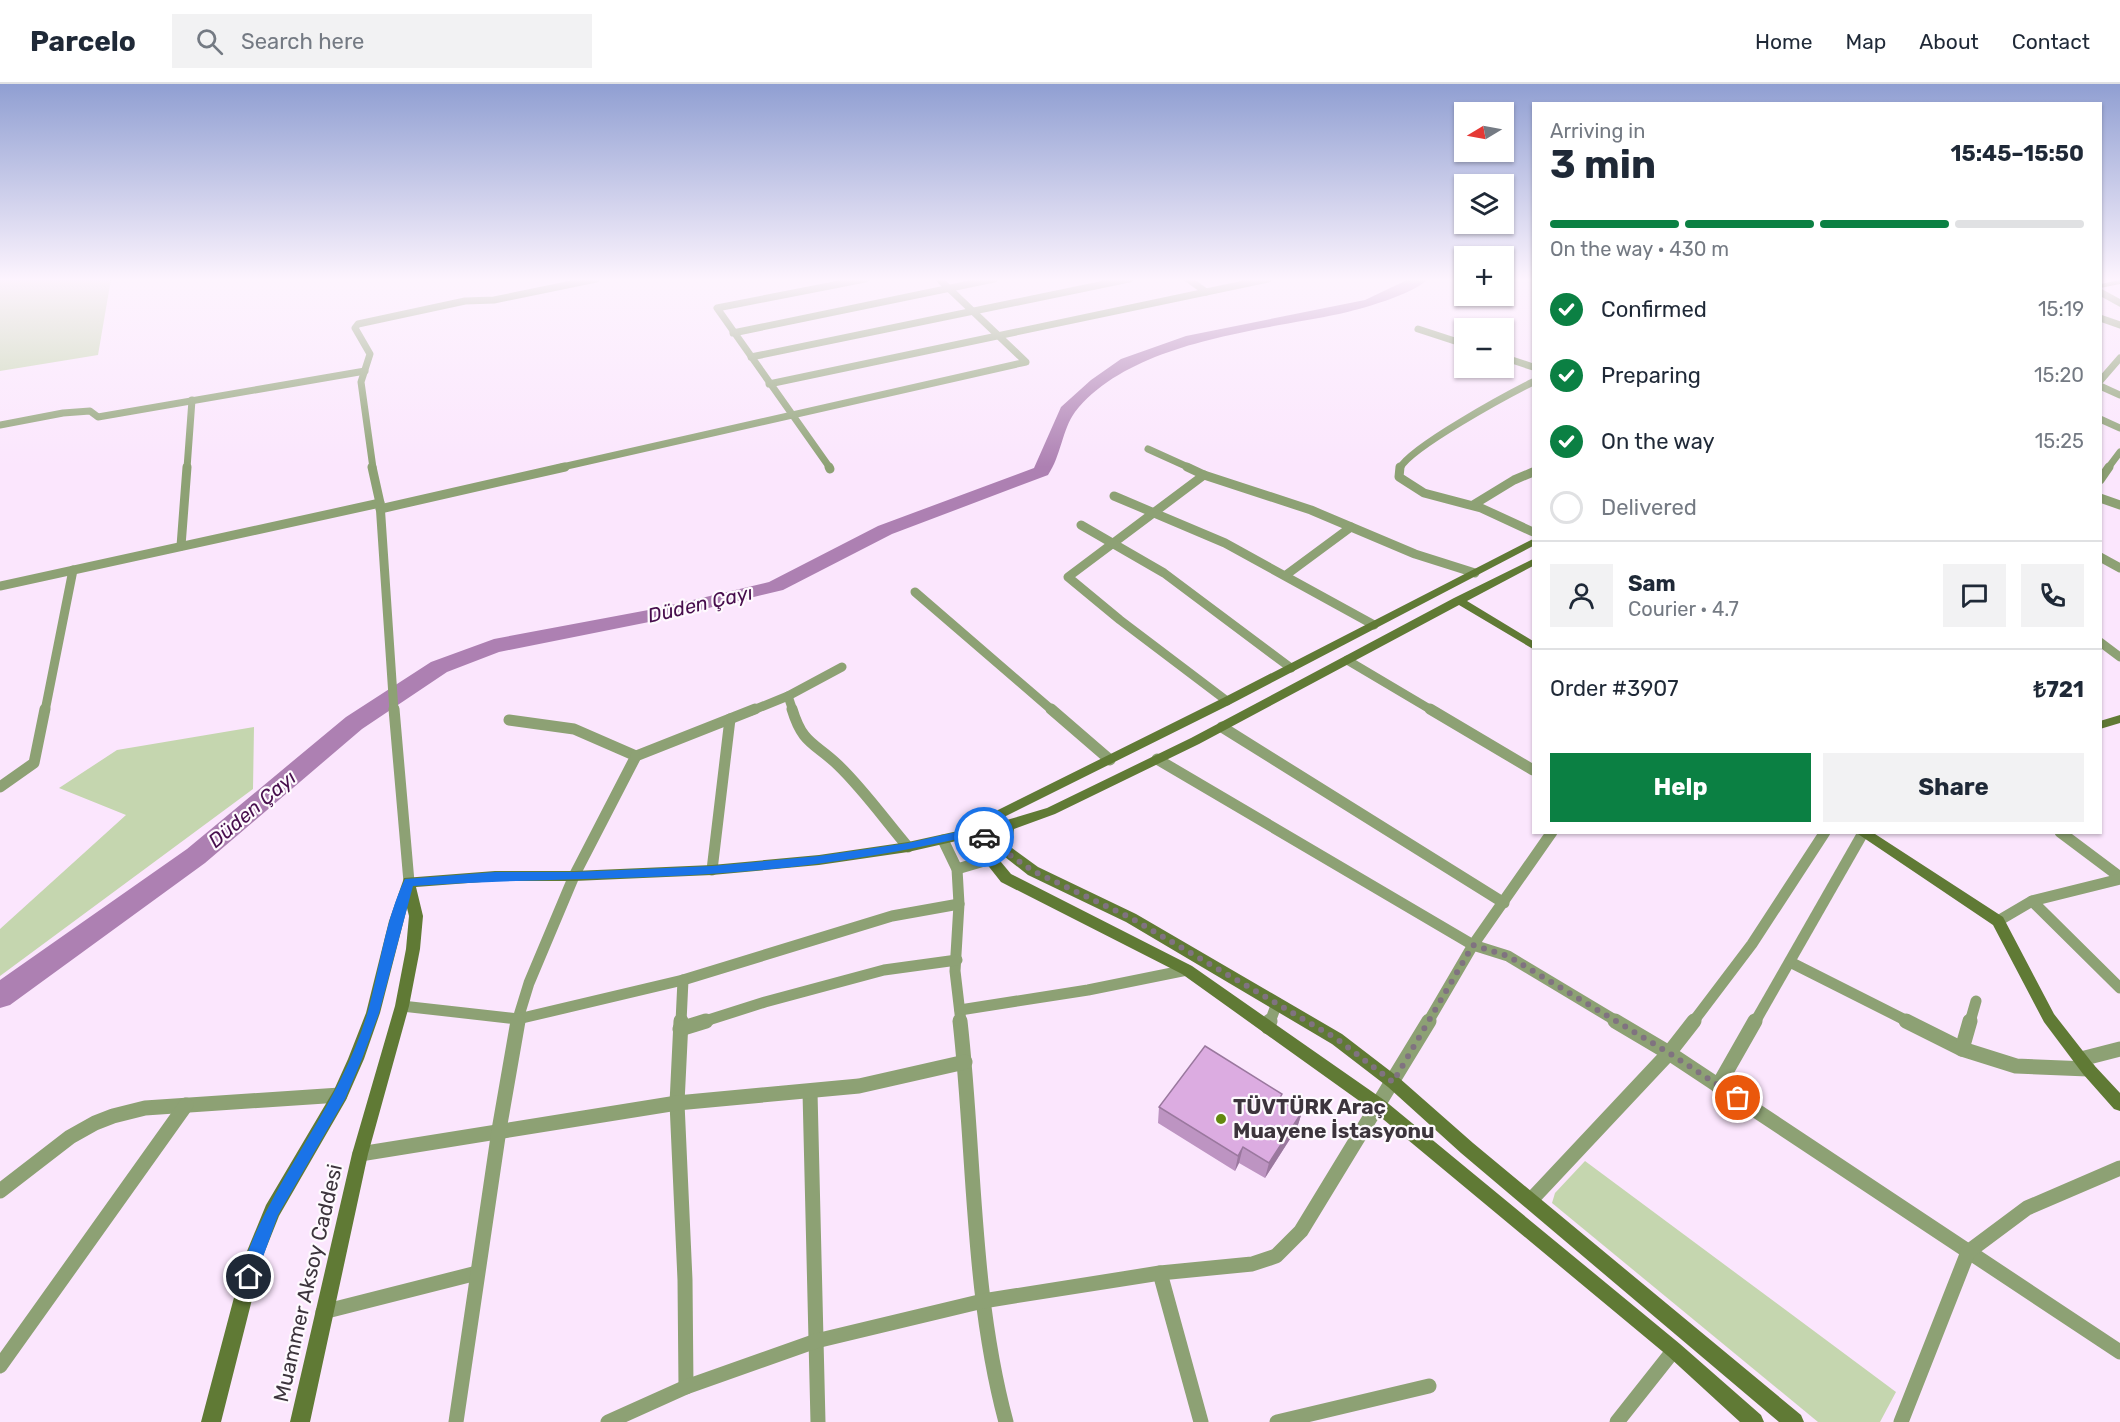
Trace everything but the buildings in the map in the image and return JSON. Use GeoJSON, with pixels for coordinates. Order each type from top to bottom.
{"type":"FeatureCollection","features":[{"type":"Feature","properties":{"kind":"main road"},"geometry":{"type":"LineString","coordinates":[[981,831],[1002,813],[1227,701],[1532,543]]}},
{"type":"Feature","properties":{"kind":"main road"},"geometry":{"type":"LineString","coordinates":[[408,882],[495,876],[574,876],[712,870],[819,860],[908,847],[1008,826],[1051,811],[1222,727],[1532,562]]}},
{"type":"Feature","properties":{"kind":"main road"},"geometry":{"type":"LineString","coordinates":[[1458,600],[1532,645]]}},
{"type":"Feature","properties":{"kind":"main road"},"geometry":{"type":"LineString","coordinates":[[1374,624],[1392,636]]}},
{"type":"Feature","properties":{"kind":"main road"},"geometry":{"type":"LineString","coordinates":[[2102,724],[2120,719]]}},
{"type":"Feature","properties":{"kind":"main road"},"geometry":{"type":"LineString","coordinates":[[998,854],[1008,826]]}},
{"type":"Feature","properties":{"kind":"main road"},"geometry":{"type":"LineString","coordinates":[[981,831],[998,854],[1006,878],[1187,970],[1378,1106],[1674,1350],[1755,1422]]}},
{"type":"Feature","properties":{"kind":"main road"},"geometry":{"type":"LineString","coordinates":[[1864,834],[1998,921],[2049,1018],[2120,1104]]}},
{"type":"Feature","properties":{"kind":"main road"},"geometry":{"type":"LineString","coordinates":[[998,854],[1131,918],[1337,1039],[1393,1082],[1467,1148],[1794,1422]]}},
{"type":"Feature","properties":{"kind":"main road","name":"Muammer Aksoy Caddesi"},"geometry":{"type":"LineString","coordinates":[[300,1422],[360,1154],[402,1006],[413,949],[416,916],[408,882]]}},
{"type":"Feature","properties":{"kind":"main road","name":"Muammer Aksoy Caddesi"},"geometry":{"type":"LineString","coordinates":[[211,1422],[254,1256],[272,1211],[340,1095],[374,1013],[396,921],[408,882]]}},
{"type":"Feature","properties":{"kind":"street"},"geometry":{"type":"LineString","coordinates":[[363,341],[370,354],[361,382],[380,506],[390,670],[398,734],[408,882]]}},
{"type":"Feature","properties":{"kind":"street"},"geometry":{"type":"LineString","coordinates":[[739,341],[830,469]]}},
{"type":"Feature","properties":{"kind":"street"},"geometry":{"type":"LineString","coordinates":[[751,357],[826,341]]}},
{"type":"Feature","properties":{"kind":"street"},"geometry":{"type":"LineString","coordinates":[[769,384],[972,341]]}},
{"type":"Feature","properties":{"kind":"street"},"geometry":{"type":"LineString","coordinates":[[0,586],[181,546],[380,506],[1026,362],[1004,341]]}},
{"type":"Feature","properties":{"kind":"street"},"geometry":{"type":"LineString","coordinates":[[2102,379],[2120,357]]}},
{"type":"Feature","properties":{"kind":"street"},"geometry":{"type":"LineString","coordinates":[[1514,361],[1532,367]]}},
{"type":"Feature","properties":{"kind":"street"},"geometry":{"type":"LineString","coordinates":[[0,425],[63,413],[90,411],[98,417],[365,371]]}},
{"type":"Feature","properties":{"kind":"street"},"geometry":{"type":"LineString","coordinates":[[1532,382],[1490,403],[1438,436],[1400,466],[1399,477],[1418,491],[1473,505],[1532,532]]}},
{"type":"Feature","properties":{"kind":"street"},"geometry":{"type":"LineString","coordinates":[[2102,387],[2120,395]]}},
{"type":"Feature","properties":{"kind":"street"},"geometry":{"type":"LineString","coordinates":[[181,546],[192,400]]}},
{"type":"Feature","properties":{"kind":"street"},"geometry":{"type":"LineString","coordinates":[[2102,420],[2120,428]]}},
{"type":"Feature","properties":{"kind":"street"},"geometry":{"type":"LineString","coordinates":[[1148,449],[1203,475],[1311,510],[1415,554],[1475,573]]}},
{"type":"Feature","properties":{"kind":"street"},"geometry":{"type":"LineString","coordinates":[[2102,477],[2120,452]]}},
{"type":"Feature","properties":{"kind":"street"},"geometry":{"type":"LineString","coordinates":[[1473,505],[1514,480],[1532,472]]}},
{"type":"Feature","properties":{"kind":"street"},"geometry":{"type":"LineString","coordinates":[[1203,475],[1068,577],[1120,620],[1227,701]]}},
{"type":"Feature","properties":{"kind":"street"},"geometry":{"type":"LineString","coordinates":[[1114,496],[1225,543],[1374,624]]}},
{"type":"Feature","properties":{"kind":"street"},"geometry":{"type":"LineString","coordinates":[[2102,499],[2120,505]]}},
{"type":"Feature","properties":{"kind":"street"},"geometry":{"type":"LineString","coordinates":[[1081,525],[1164,573],[1291,668]]}},
{"type":"Feature","properties":{"kind":"street"},"geometry":{"type":"LineString","coordinates":[[1286,575],[1351,527]]}},
{"type":"Feature","properties":{"kind":"street"},"geometry":{"type":"LineString","coordinates":[[2102,558],[2120,568]]}},
{"type":"Feature","properties":{"kind":"street"},"geometry":{"type":"LineString","coordinates":[[0,787],[34,763],[73,570]]}},
{"type":"Feature","properties":{"kind":"street"},"geometry":{"type":"LineString","coordinates":[[915,592],[1110,760]]}},
{"type":"Feature","properties":{"kind":"street"},"geometry":{"type":"LineString","coordinates":[[2102,644],[2120,657]]}},
{"type":"Feature","properties":{"kind":"street"},"geometry":{"type":"LineString","coordinates":[[1347,660],[1532,769]]}},
{"type":"Feature","properties":{"kind":"street"},"geometry":{"type":"LineString","coordinates":[[456,1422],[499,1130],[518,1019],[529,983],[574,876],[636,756],[788,696],[842,667]]}},
{"type":"Feature","properties":{"kind":"street"},"geometry":{"type":"LineString","coordinates":[[788,696],[797,725],[808,742],[838,765],[908,847]]}},
{"type":"Feature","properties":{"kind":"street"},"geometry":{"type":"LineString","coordinates":[[712,870],[730,719]]}},
{"type":"Feature","properties":{"kind":"street"},"geometry":{"type":"LineString","coordinates":[[509,720],[574,729],[636,756]]}},
{"type":"Feature","properties":{"kind":"street"},"geometry":{"type":"LineString","coordinates":[[1222,727],[1504,903]]}},
{"type":"Feature","properties":{"kind":"street"},"geometry":{"type":"LineString","coordinates":[[1157,759],[1473,945],[1508,956],[1669,1053],[2120,1352]]}},
{"type":"Feature","properties":{"kind":"street"},"geometry":{"type":"LineString","coordinates":[[608,1422],[686,1387],[816,1341],[983,1301],[1160,1273],[1251,1264],[1276,1256],[1301,1231],[1393,1082],[1473,945],[1551,834]]}},
{"type":"Feature","properties":{"kind":"street"},"geometry":{"type":"LineString","coordinates":[[1531,1200],[1669,1053],[1752,944],[1824,834]]}},
{"type":"Feature","properties":{"kind":"street"},"geometry":{"type":"LineString","coordinates":[[1718,1086],[1861,834]]}},
{"type":"Feature","properties":{"kind":"street"},"geometry":{"type":"LineString","coordinates":[[2063,834],[2120,878]]}},
{"type":"Feature","properties":{"kind":"street"},"geometry":{"type":"LineString","coordinates":[[943,840],[957,869],[959,904],[955,971],[965,1062],[983,1301],[993,1373],[1006,1422]]}},
{"type":"Feature","properties":{"kind":"street"},"geometry":{"type":"LineString","coordinates":[[957,869],[998,854]]}},
{"type":"Feature","properties":{"kind":"street"},"geometry":{"type":"LineString","coordinates":[[1998,921],[2032,901],[2120,878]]}},
{"type":"Feature","properties":{"kind":"street"},"geometry":{"type":"LineString","coordinates":[[2032,901],[2120,988]]}},
{"type":"Feature","properties":{"kind":"street"},"geometry":{"type":"LineString","coordinates":[[402,1006],[518,1019],[683,980],[856,925],[959,904]]}},
{"type":"Feature","properties":{"kind":"street"},"geometry":{"type":"LineString","coordinates":[[680,1029],[765,1002],[884,970],[957,960]]}},
{"type":"Feature","properties":{"kind":"street"},"geometry":{"type":"LineString","coordinates":[[1790,962],[1962,1049],[2016,1066],[2085,1064],[2120,1049]]}},
{"type":"Feature","properties":{"kind":"street"},"geometry":{"type":"LineString","coordinates":[[960,1010],[1088,990],[1187,970]]}},
{"type":"Feature","properties":{"kind":"street"},"geometry":{"type":"LineString","coordinates":[[683,980],[677,1103],[685,1280],[686,1387]]}},
{"type":"Feature","properties":{"kind":"street"},"geometry":{"type":"LineString","coordinates":[[1962,1049],[1976,1001]]}},
{"type":"Feature","properties":{"kind":"street"},"geometry":{"type":"LineString","coordinates":[[1268,1026],[1276,1003]]}},
{"type":"Feature","properties":{"kind":"street"},"geometry":{"type":"LineString","coordinates":[[360,1154],[677,1103],[859,1086],[965,1062]]}},
{"type":"Feature","properties":{"kind":"street"},"geometry":{"type":"LineString","coordinates":[[810,1092],[818,1422]]}},
{"type":"Feature","properties":{"kind":"street"},"geometry":{"type":"LineString","coordinates":[[0,1191],[74,1134],[95,1123],[145,1108],[340,1095]]}},
{"type":"Feature","properties":{"kind":"street"},"geometry":{"type":"LineString","coordinates":[[0,1366],[186,1106]]}},
{"type":"Feature","properties":{"kind":"street"},"geometry":{"type":"LineString","coordinates":[[1900,1422],[1968,1252],[2026,1208],[2120,1168]]}},
{"type":"Feature","properties":{"kind":"street"},"geometry":{"type":"LineString","coordinates":[[323,1312],[477,1273]]}},
{"type":"Feature","properties":{"kind":"street"},"geometry":{"type":"LineString","coordinates":[[1160,1273],[1202,1422]]}},
{"type":"Feature","properties":{"kind":"street"},"geometry":{"type":"LineString","coordinates":[[1617,1422],[1674,1350]]}},
{"type":"Feature","properties":{"kind":"street"},"geometry":{"type":"LineString","coordinates":[[1277,1422],[1429,1386]]}},
{"type":"Feature","properties":{"kind":"green space"},"geometry":{"type":"Polygon","coordinates":[[[0,341],[100,341],[98,355],[0,371],[0,341]]]}},
{"type":"Feature","properties":{"kind":"green space"},"geometry":{"type":"Polygon","coordinates":[[[254,727],[253,789],[0,976],[0,929],[126,815],[59,788],[117,750],[254,727]]]}},
{"type":"Feature","properties":{"kind":"green space"},"geometry":{"type":"Polygon","coordinates":[[[1585,1161],[1896,1392],[1880,1422],[1818,1422],[1552,1203],[1555,1193],[1585,1161]]]}},
{"type":"Feature","properties":{"kind":"waterway","name":"Düden Çayı"},"geometry":{"type":"LineString","coordinates":[[0,996],[196,856],[354,723],[439,667],[494,646],[659,614],[776,586],[885,530],[1042,471],[1067,411],[1097,383],[1127,362],[1185,341]]}},
{"type":"Feature","properties":{"kind":"way so far"},"geometry":{"type":"LineString","coordinates":[[984,837],[1033,871],[1131,918],[1337,1039],[1393,1082],[1473,945],[1508,956],[1669,1053],[1738,1098]]}},
{"type":"Feature","properties":{"kind":"place","name":"TÜVTÜRK Araç Muayene İstasyonu"},"geometry":{"type":"Point","coordinates":[1221,1119]}},
{"type":"Feature","properties":{"kind":"route"},"geometry":{"type":"LineString","coordinates":[[249,1277],[254,1256],[272,1211],[340,1095],[356,1059],[374,1013],[396,921],[408,882],[495,876],[574,876],[712,870],[819,860],[908,847],[978,831],[984,837]]}}]}
